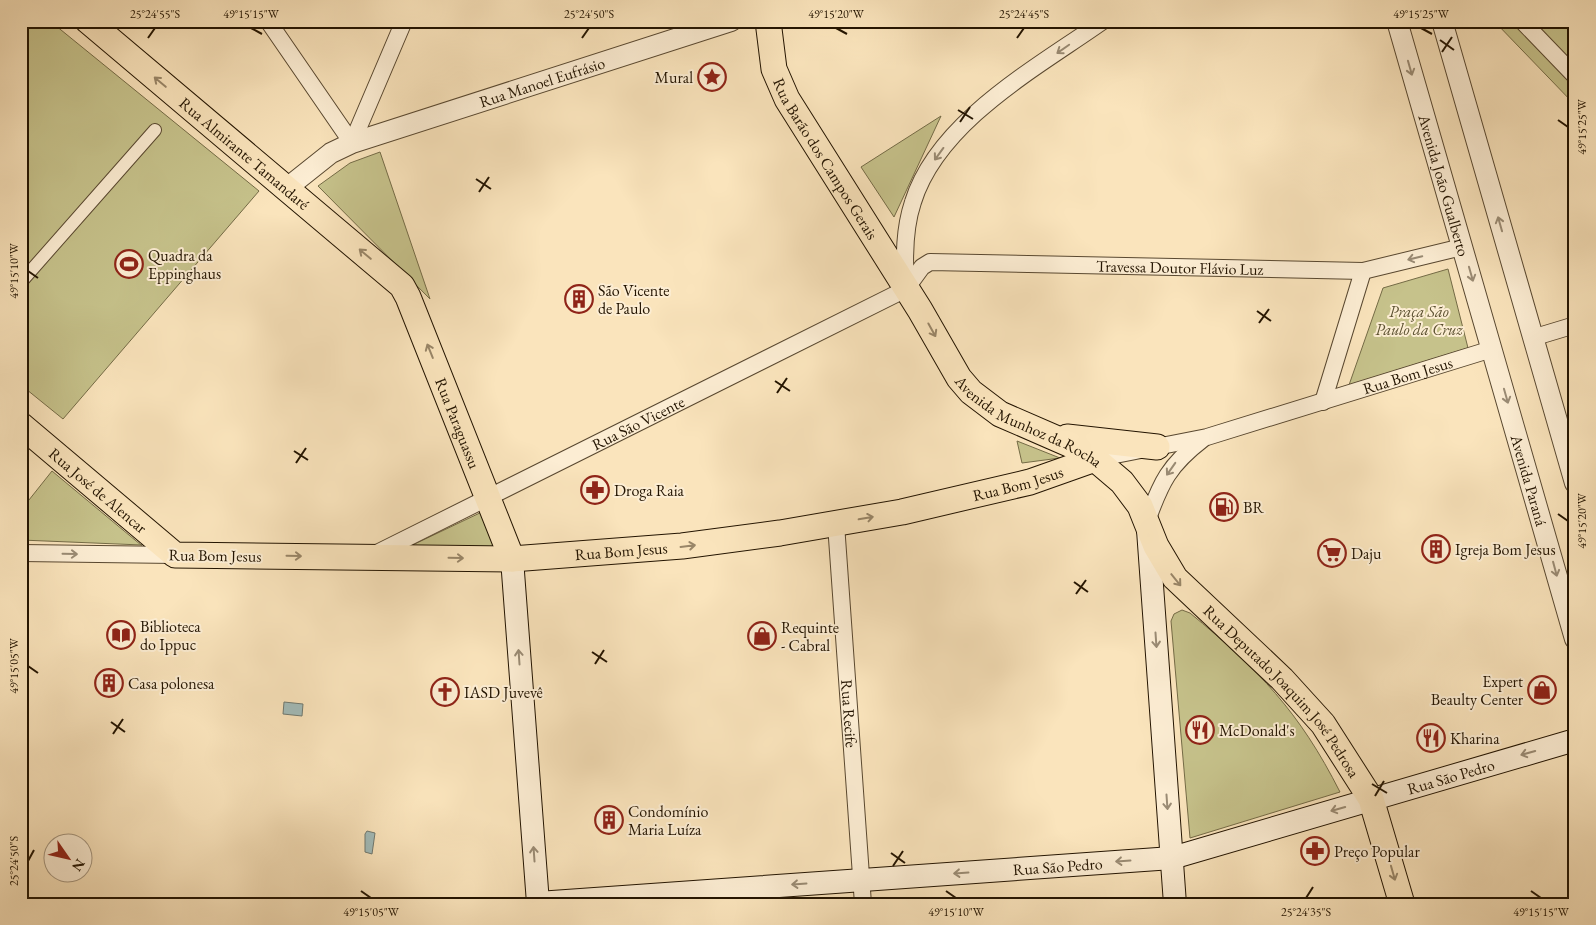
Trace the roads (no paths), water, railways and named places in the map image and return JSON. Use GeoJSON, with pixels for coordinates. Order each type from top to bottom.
{"type":"FeatureCollection","features":[{"type":"Feature","properties":{"kind":"main road","name":"Rua Almirante Tamandaré"},"geometry":{"type":"LineString","coordinates":[[88,21],[402,286]]}},
{"type":"Feature","properties":{"kind":"main road","name":"Rua Barão dos Campos Gerais"},"geometry":{"type":"LineString","coordinates":[[768,21],[774,69],[787,99],[906,289]]}},
{"type":"Feature","properties":{"kind":"main road","name":"Rua Paraguassu"},"geometry":{"type":"LineString","coordinates":[[402,286],[512,559]]}},
{"type":"Feature","properties":{"kind":"main road","name":"Avenida Munhoz da Rocha"},"geometry":{"type":"LineString","coordinates":[[906,289],[959,378],[971,392],[1000,414],[1048,433],[1095,459],[1122,482],[1133,495],[1147,521],[1175,904]]}},
{"type":"Feature","properties":{"kind":"main road","name":"Rua José de Alencar"},"geometry":{"type":"LineString","coordinates":[[21,425],[175,555]]}},
{"type":"Feature","properties":{"kind":"main road"},"geometry":{"type":"LineString","coordinates":[[1048,433],[1090,441],[1157,446]]}},
{"type":"Feature","properties":{"kind":"main road","name":"Rua Bom Jesus"},"geometry":{"type":"LineString","coordinates":[[175,555],[512,559],[682,546],[836,524],[902,512],[1030,482],[1095,459]]}},
{"type":"Feature","properties":{"kind":"main road","name":"Rua Deputado Joaquim José Pedrosa"},"geometry":{"type":"LineString","coordinates":[[1147,521],[1156,546],[1175,578],[1306,703],[1339,745],[1371,799],[1402,904]]}},
{"type":"Feature","properties":{"kind":"main road"},"geometry":{"type":"LineString","coordinates":[[512,559],[534,903]]}},
{"type":"Feature","properties":{"kind":"main road","name":"Rua São Pedro"},"geometry":{"type":"LineString","coordinates":[[534,903],[1172,858],[1575,740]]}},
{"type":"Feature","properties":{"kind":"street"},"geometry":{"type":"LineString","coordinates":[[268,21],[352,143]]}},
{"type":"Feature","properties":{"kind":"street"},"geometry":{"type":"LineString","coordinates":[[352,143],[404,21]]}},
{"type":"Feature","properties":{"kind":"street","name":"Rua Manoel Eufrásio"},"geometry":{"type":"LineString","coordinates":[[287,188],[332,152],[352,143],[731,21]]}},
{"type":"Feature","properties":{"kind":"street","name":"Avenida Munhoz da Rocha"},"geometry":{"type":"LineString","coordinates":[[906,289],[904,257],[906,229],[913,201],[927,170],[946,144],[985,106],[1103,21]]}},
{"type":"Feature","properties":{"kind":"street","name":"Avenida João Gualberto"},"geometry":{"type":"LineString","coordinates":[[1397,21],[1492,349]]}},
{"type":"Feature","properties":{"kind":"street"},"geometry":{"type":"LineString","coordinates":[[1442,21],[1575,484]]}},
{"type":"Feature","properties":{"kind":"street"},"geometry":{"type":"LineString","coordinates":[[1522,21],[1575,76]]}},
{"type":"Feature","properties":{"kind":"street"},"geometry":{"type":"LineString","coordinates":[[21,282],[155,130]]}},
{"type":"Feature","properties":{"kind":"street","name":"Travessa Doutor Flávio Luz"},"geometry":{"type":"LineString","coordinates":[[906,289],[922,267],[930,262],[1363,272],[1462,246]]}},
{"type":"Feature","properties":{"kind":"street"},"geometry":{"type":"LineString","coordinates":[[1323,402],[1363,272]]}},
{"type":"Feature","properties":{"kind":"street","name":"Rua São Vicente"},"geometry":{"type":"LineString","coordinates":[[370,557],[906,289]]}},
{"type":"Feature","properties":{"kind":"street"},"geometry":{"type":"LineString","coordinates":[[1532,338],[1575,326]]}},
{"type":"Feature","properties":{"kind":"street","name":"Rua Bom Jesus"},"geometry":{"type":"LineString","coordinates":[[1095,459],[1207,436],[1492,349]]}},
{"type":"Feature","properties":{"kind":"street","name":"Avenida Paraná"},"geometry":{"type":"LineString","coordinates":[[1492,349],[1575,639]]}},
{"type":"Feature","properties":{"kind":"street","name":"Rua Bom Jesus"},"geometry":{"type":"LineString","coordinates":[[1147,521],[1168,472],[1176,462],[1207,436]]}},
{"type":"Feature","properties":{"kind":"street","name":"Rua Recife"},"geometry":{"type":"LineString","coordinates":[[836,524],[863,904]]}},
{"type":"Feature","properties":{"kind":"street","name":"Rua Bom Jesus"},"geometry":{"type":"LineString","coordinates":[[21,553],[175,555]]}},
{"type":"Feature","properties":{"kind":"water"},"geometry":{"type":"Polygon","coordinates":[[[284,702],[303,704],[302,716],[283,714],[284,702]]]}},
{"type":"Feature","properties":{"kind":"water"},"geometry":{"type":"Polygon","coordinates":[[[367,831],[375,833],[372,854],[365,852],[365,834],[367,831]]]}},
{"type":"Feature","properties":{"kind":"place","name":"Mural"},"geometry":{"type":"Point","coordinates":[712,77]}},
{"type":"Feature","properties":{"kind":"place","name":"Quadra da Eppinghaus"},"geometry":{"type":"Point","coordinates":[129,264]}},
{"type":"Feature","properties":{"kind":"place","name":"São Vicente de Paulo"},"geometry":{"type":"Point","coordinates":[579,299]}},
{"type":"Feature","properties":{"kind":"place","name":"Droga Raia"},"geometry":{"type":"Point","coordinates":[595,490]}},
{"type":"Feature","properties":{"kind":"place","name":"BR"},"geometry":{"type":"Point","coordinates":[1224,507]}},
{"type":"Feature","properties":{"kind":"place","name":"Igreja Bom Jesus"},"geometry":{"type":"Point","coordinates":[1436,549]}},
{"type":"Feature","properties":{"kind":"place","name":"Daju"},"geometry":{"type":"Point","coordinates":[1332,553]}},
{"type":"Feature","properties":{"kind":"place","name":"Biblioteca do Ippuc"},"geometry":{"type":"Point","coordinates":[121,635]}},
{"type":"Feature","properties":{"kind":"place","name":"Requinte - Cabral"},"geometry":{"type":"Point","coordinates":[762,636]}},
{"type":"Feature","properties":{"kind":"place","name":"Casa polonesa"},"geometry":{"type":"Point","coordinates":[109,683]}},
{"type":"Feature","properties":{"kind":"place","name":"Expert Beaulty Center"},"geometry":{"type":"Point","coordinates":[1542,690]}},
{"type":"Feature","properties":{"kind":"place","name":"IASD Juvevê"},"geometry":{"type":"Point","coordinates":[445,692]}},
{"type":"Feature","properties":{"kind":"place","name":"McDonald's"},"geometry":{"type":"Point","coordinates":[1200,730]}},
{"type":"Feature","properties":{"kind":"place","name":"Kharina"},"geometry":{"type":"Point","coordinates":[1431,738]}},
{"type":"Feature","properties":{"kind":"place","name":"Condomínio Maria Luíza"},"geometry":{"type":"Point","coordinates":[609,820]}},
{"type":"Feature","properties":{"kind":"place","name":"Preço Popular"},"geometry":{"type":"Point","coordinates":[1315,851]}},
{"type":"Feature","properties":{"kind":"park label","name":"Praça São Paulo da Cruz"},"geometry":{"type":"Point","coordinates":[1419,320]}}]}
